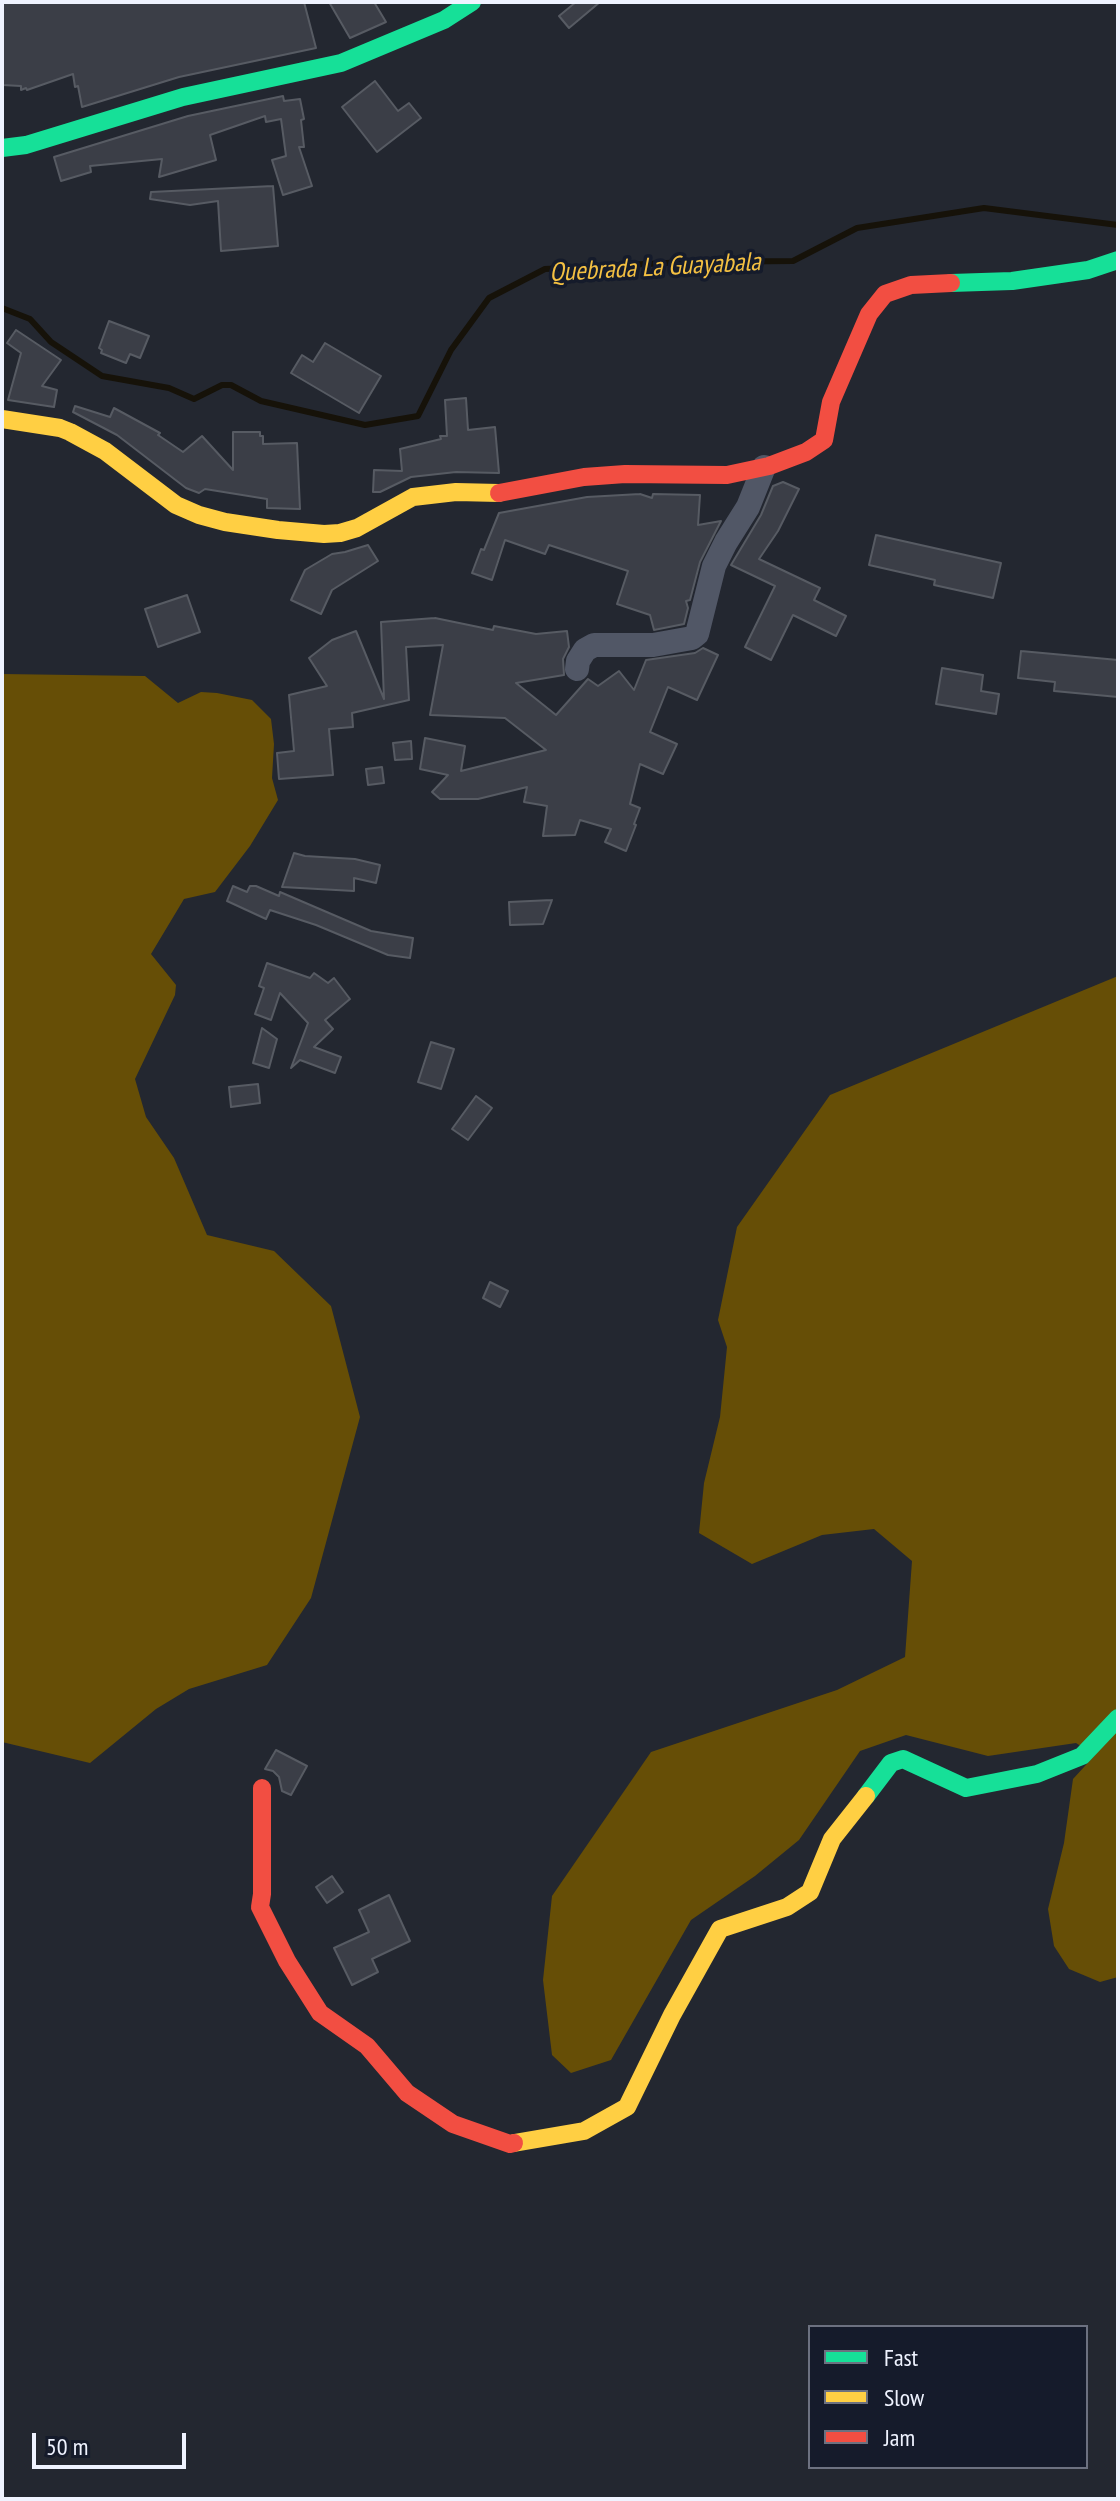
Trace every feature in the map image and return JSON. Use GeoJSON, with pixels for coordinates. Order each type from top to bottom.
{"type":"FeatureCollection","features":[{"type":"Feature","properties":{"kind":"street"},"geometry":{"type":"LineString","coordinates":[[2,148],[26,145],[183,97],[341,63],[432,25],[472,2]]}},
{"type":"Feature","properties":{"kind":"street"},"geometry":{"type":"LineString","coordinates":[[2,419],[70,432],[105,451],[176,505],[199,515],[265,528],[324,534],[357,528],[413,497],[499,493],[584,477],[625,474],[727,475],[764,467],[806,452],[824,440],[831,402],[869,314],[885,294],[911,285],[1012,281],[1088,270],[1118,260]]}},
{"type":"Feature","properties":{"kind":"street"},"geometry":{"type":"LineString","coordinates":[[577,669],[585,650],[594,645],[653,645],[692,638],[697,634],[714,566],[748,507],[764,467]]}},
{"type":"Feature","properties":{"kind":"street"},"geometry":{"type":"LineString","coordinates":[[262,1788],[260,1907],[287,1961],[320,2013],[367,2046],[407,2093],[453,2124],[510,2144],[584,2131],[627,2107],[672,2015],[720,1929],[787,1907],[810,1892],[832,1839],[891,1763],[903,1759],[966,1788],[1037,1774],[1082,1756],[1118,1718]]}},
{"type":"Feature","properties":{"kind":"shaded area"},"geometry":{"type":"Polygon","coordinates":[[[2,674],[145,676],[178,703],[201,692],[217,693],[252,700],[271,719],[274,744],[272,778],[278,800],[250,846],[215,892],[184,899],[151,954],[176,985],[175,995],[135,1079],[146,1117],[174,1158],[207,1235],[274,1251],[331,1306],[360,1417],[311,1598],[267,1665],[189,1689],[156,1709],[90,1763],[2,1742],[2,674]]]}},
{"type":"Feature","properties":{"kind":"shaded area"},"geometry":{"type":"Polygon","coordinates":[[[1118,976],[1118,1977],[1100,1982],[1069,1969],[1054,1946],[1048,1909],[1064,1843],[1073,1779],[1095,1755],[1076,1743],[988,1756],[906,1735],[860,1751],[799,1840],[755,1876],[691,1920],[611,2060],[571,2073],[552,2055],[543,1980],[552,1896],[651,1752],[837,1690],[905,1657],[912,1561],[874,1529],[822,1535],[752,1564],[699,1533],[704,1483],[720,1417],[727,1347],[718,1320],[737,1227],[830,1095],[1118,976]]]}},
{"type":"Feature","properties":{"kind":"building"},"geometry":{"type":"Polygon","coordinates":[[[2,2],[304,2],[316,48],[179,77],[82,107],[73,74],[27,90],[21,90],[21,86],[2,85],[2,2]]]}},
{"type":"Feature","properties":{"kind":"building"},"geometry":{"type":"Polygon","coordinates":[[[329,2],[374,2],[386,22],[350,38],[329,2]]]}},
{"type":"Feature","properties":{"kind":"building"},"geometry":{"type":"Polygon","coordinates":[[[576,2],[600,2],[569,28],[559,16],[576,2]]]}},
{"type":"Feature","properties":{"kind":"building"},"geometry":{"type":"Polygon","coordinates":[[[375,81],[398,111],[409,103],[421,118],[377,152],[342,107],[375,81]]]}},
{"type":"Feature","properties":{"kind":"building"},"geometry":{"type":"Polygon","coordinates":[[[283,96],[284,101],[300,99],[304,147],[299,147],[312,186],[283,195],[272,160],[286,156],[281,119],[266,122],[265,116],[210,135],[216,160],[159,177],[162,159],[90,166],[91,172],[61,181],[54,157],[188,116],[283,96]]]}},
{"type":"Feature","properties":{"kind":"building"},"geometry":{"type":"Polygon","coordinates":[[[273,186],[278,246],[221,251],[218,201],[190,205],[150,199],[151,192],[273,186]]]}},
{"type":"Feature","properties":{"kind":"building"},"geometry":{"type":"Polygon","coordinates":[[[109,321],[149,336],[140,358],[130,354],[126,363],[101,353],[99,348],[109,321]]]}},
{"type":"Feature","properties":{"kind":"building"},"geometry":{"type":"Polygon","coordinates":[[[16,330],[61,360],[42,386],[57,390],[54,407],[8,400],[21,353],[7,343],[16,330]]]}},
{"type":"Feature","properties":{"kind":"building"},"geometry":{"type":"Polygon","coordinates":[[[325,343],[381,376],[359,413],[291,373],[302,355],[313,362],[325,343]]]}},
{"type":"Feature","properties":{"kind":"building"},"geometry":{"type":"Polygon","coordinates":[[[466,398],[468,430],[495,427],[499,473],[456,472],[411,477],[380,492],[373,492],[374,470],[402,471],[400,449],[447,436],[445,400],[466,398]]]}},
{"type":"Feature","properties":{"kind":"building"},"geometry":{"type":"Polygon","coordinates":[[[75,406],[110,417],[114,408],[160,433],[158,435],[183,452],[202,436],[233,470],[233,432],[260,432],[263,444],[297,443],[300,509],[267,508],[267,499],[205,489],[199,493],[186,488],[117,435],[73,412],[75,406]]]}},
{"type":"Feature","properties":{"kind":"building"},"geometry":{"type":"Polygon","coordinates":[[[783,482],[799,489],[778,531],[759,559],[820,588],[814,600],[846,616],[836,636],[793,615],[771,660],[745,647],[775,586],[731,565],[761,515],[773,486],[783,482]]]}},
{"type":"Feature","properties":{"kind":"building"},"geometry":{"type":"Polygon","coordinates":[[[640,494],[652,498],[653,494],[700,495],[698,525],[721,521],[700,562],[690,600],[686,601],[688,608],[684,624],[654,630],[650,615],[617,604],[628,571],[549,545],[545,554],[505,540],[492,580],[472,573],[499,513],[587,497],[640,494]]]}},
{"type":"Feature","properties":{"kind":"building"},"geometry":{"type":"Polygon","coordinates":[[[876,535],[1001,563],[993,598],[934,585],[935,580],[869,565],[876,535]]]}},
{"type":"Feature","properties":{"kind":"building"},"geometry":{"type":"Polygon","coordinates":[[[368,545],[378,561],[332,590],[321,614],[291,600],[305,570],[332,554],[368,545]]]}},
{"type":"Feature","properties":{"kind":"building"},"geometry":{"type":"Polygon","coordinates":[[[187,595],[200,632],[158,647],[145,609],[187,595]]]}},
{"type":"Feature","properties":{"kind":"building"},"geometry":{"type":"Polygon","coordinates":[[[435,618],[493,630],[494,626],[536,634],[567,631],[569,647],[563,659],[564,675],[516,683],[556,715],[588,679],[598,686],[619,671],[634,690],[646,660],[695,653],[703,648],[718,655],[697,700],[668,687],[650,732],[677,744],[663,774],[640,764],[630,804],[640,808],[626,851],[605,842],[611,829],[580,820],[575,835],[543,836],[547,806],[524,802],[527,787],[478,799],[440,799],[432,792],[448,775],[420,769],[425,738],[465,746],[461,771],[546,750],[505,718],[430,715],[443,645],[406,647],[409,700],[352,713],[353,727],[329,729],[333,775],[279,779],[277,753],[294,751],[289,695],[327,686],[309,658],[332,640],[356,631],[384,699],[381,622],[435,618]]]}},
{"type":"Feature","properties":{"kind":"building"},"geometry":{"type":"Polygon","coordinates":[[[1021,651],[1118,660],[1118,697],[1054,691],[1055,682],[1018,678],[1021,651]]]}},
{"type":"Feature","properties":{"kind":"building"},"geometry":{"type":"Polygon","coordinates":[[[942,668],[983,675],[981,691],[999,694],[996,714],[936,704],[942,668]]]}},
{"type":"Feature","properties":{"kind":"building"},"geometry":{"type":"Polygon","coordinates":[[[411,741],[412,759],[395,760],[393,743],[411,741]]]}},
{"type":"Feature","properties":{"kind":"building"},"geometry":{"type":"Polygon","coordinates":[[[382,767],[384,783],[368,785],[366,769],[382,767]]]}},
{"type":"Feature","properties":{"kind":"building"},"geometry":{"type":"Polygon","coordinates":[[[294,853],[355,859],[380,865],[376,883],[354,878],[354,891],[282,887],[294,853]]]}},
{"type":"Feature","properties":{"kind":"building"},"geometry":{"type":"Polygon","coordinates":[[[233,886],[247,892],[250,886],[256,886],[279,896],[280,892],[371,931],[413,938],[410,958],[388,955],[270,910],[266,919],[227,901],[233,886]]]}},
{"type":"Feature","properties":{"kind":"building"},"geometry":{"type":"Polygon","coordinates":[[[552,900],[543,924],[510,925],[509,902],[552,900]]]}},
{"type":"Feature","properties":{"kind":"building"},"geometry":{"type":"Polygon","coordinates":[[[267,963],[310,978],[314,973],[328,983],[334,978],[350,999],[325,1020],[333,1029],[314,1047],[341,1057],[335,1073],[300,1060],[291,1068],[308,1023],[280,993],[271,1020],[255,1014],[264,988],[259,986],[267,963]]]}},
{"type":"Feature","properties":{"kind":"building"},"geometry":{"type":"Polygon","coordinates":[[[262,1028],[277,1039],[269,1068],[253,1063],[262,1028]]]}},
{"type":"Feature","properties":{"kind":"building"},"geometry":{"type":"Polygon","coordinates":[[[431,1042],[454,1049],[441,1089],[418,1082],[431,1042]]]}},
{"type":"Feature","properties":{"kind":"building"},"geometry":{"type":"Polygon","coordinates":[[[258,1084],[260,1103],[231,1107],[229,1087],[258,1084]]]}},
{"type":"Feature","properties":{"kind":"building"},"geometry":{"type":"Polygon","coordinates":[[[476,1096],[492,1108],[468,1140],[452,1129],[476,1096]]]}},
{"type":"Feature","properties":{"kind":"building"},"geometry":{"type":"Polygon","coordinates":[[[490,1282],[508,1291],[500,1307],[483,1298],[490,1282]]]}},
{"type":"Feature","properties":{"kind":"building"},"geometry":{"type":"Polygon","coordinates":[[[276,1750],[307,1766],[291,1795],[282,1791],[279,1777],[273,1771],[265,1769],[276,1750]]]}},
{"type":"Feature","properties":{"kind":"building"},"geometry":{"type":"Polygon","coordinates":[[[332,1876],[343,1892],[327,1903],[316,1887],[332,1876]]]}},
{"type":"Feature","properties":{"kind":"building"},"geometry":{"type":"Polygon","coordinates":[[[389,1895],[410,1941],[372,1959],[378,1972],[352,1985],[334,1948],[369,1932],[359,1910],[389,1895]]]}},
{"type":"Feature","properties":{"kind":"waterway","name":"Quebrada La Guayabala"},"geometry":{"type":"LineString","coordinates":[[2,308],[30,319],[51,342],[102,376],[169,388],[194,399],[222,385],[231,385],[261,401],[365,425],[418,416],[451,350],[489,298],[545,269],[687,262],[793,261],[857,228],[984,208],[1118,225]]}},
{"type":"Feature","properties":{"kind":"traffic: fast"},"geometry":{"type":"LineString","coordinates":[[2,148],[26,145],[183,97],[341,63],[444,20],[472,2]]}},
{"type":"Feature","properties":{"kind":"traffic: fast"},"geometry":{"type":"LineString","coordinates":[[951,283],[1012,281],[1088,270],[1118,260]]}},
{"type":"Feature","properties":{"kind":"traffic: fast"},"geometry":{"type":"LineString","coordinates":[[866,1796],[891,1763],[903,1759],[966,1788],[1037,1774],[1082,1756],[1118,1718]]}},
{"type":"Feature","properties":{"kind":"traffic: slow"},"geometry":{"type":"LineString","coordinates":[[2,419],[70,432],[105,451],[176,505],[199,515],[278,530],[340,533],[357,528],[413,497],[456,492],[499,493]]}},
{"type":"Feature","properties":{"kind":"traffic: slow"},"geometry":{"type":"LineString","coordinates":[[514,2143],[584,2131],[627,2107],[672,2015],[720,1929],[787,1907],[810,1892],[832,1839],[866,1796]]}},
{"type":"Feature","properties":{"kind":"traffic: jam"},"geometry":{"type":"LineString","coordinates":[[499,493],[584,477],[625,474],[727,475],[769,466],[806,452],[824,440],[831,402],[869,314],[885,294],[911,285],[951,283]]}},
{"type":"Feature","properties":{"kind":"traffic: jam"},"geometry":{"type":"LineString","coordinates":[[262,1788],[260,1907],[287,1961],[320,2013],[367,2046],[407,2093],[453,2124],[514,2143]]}}]}
